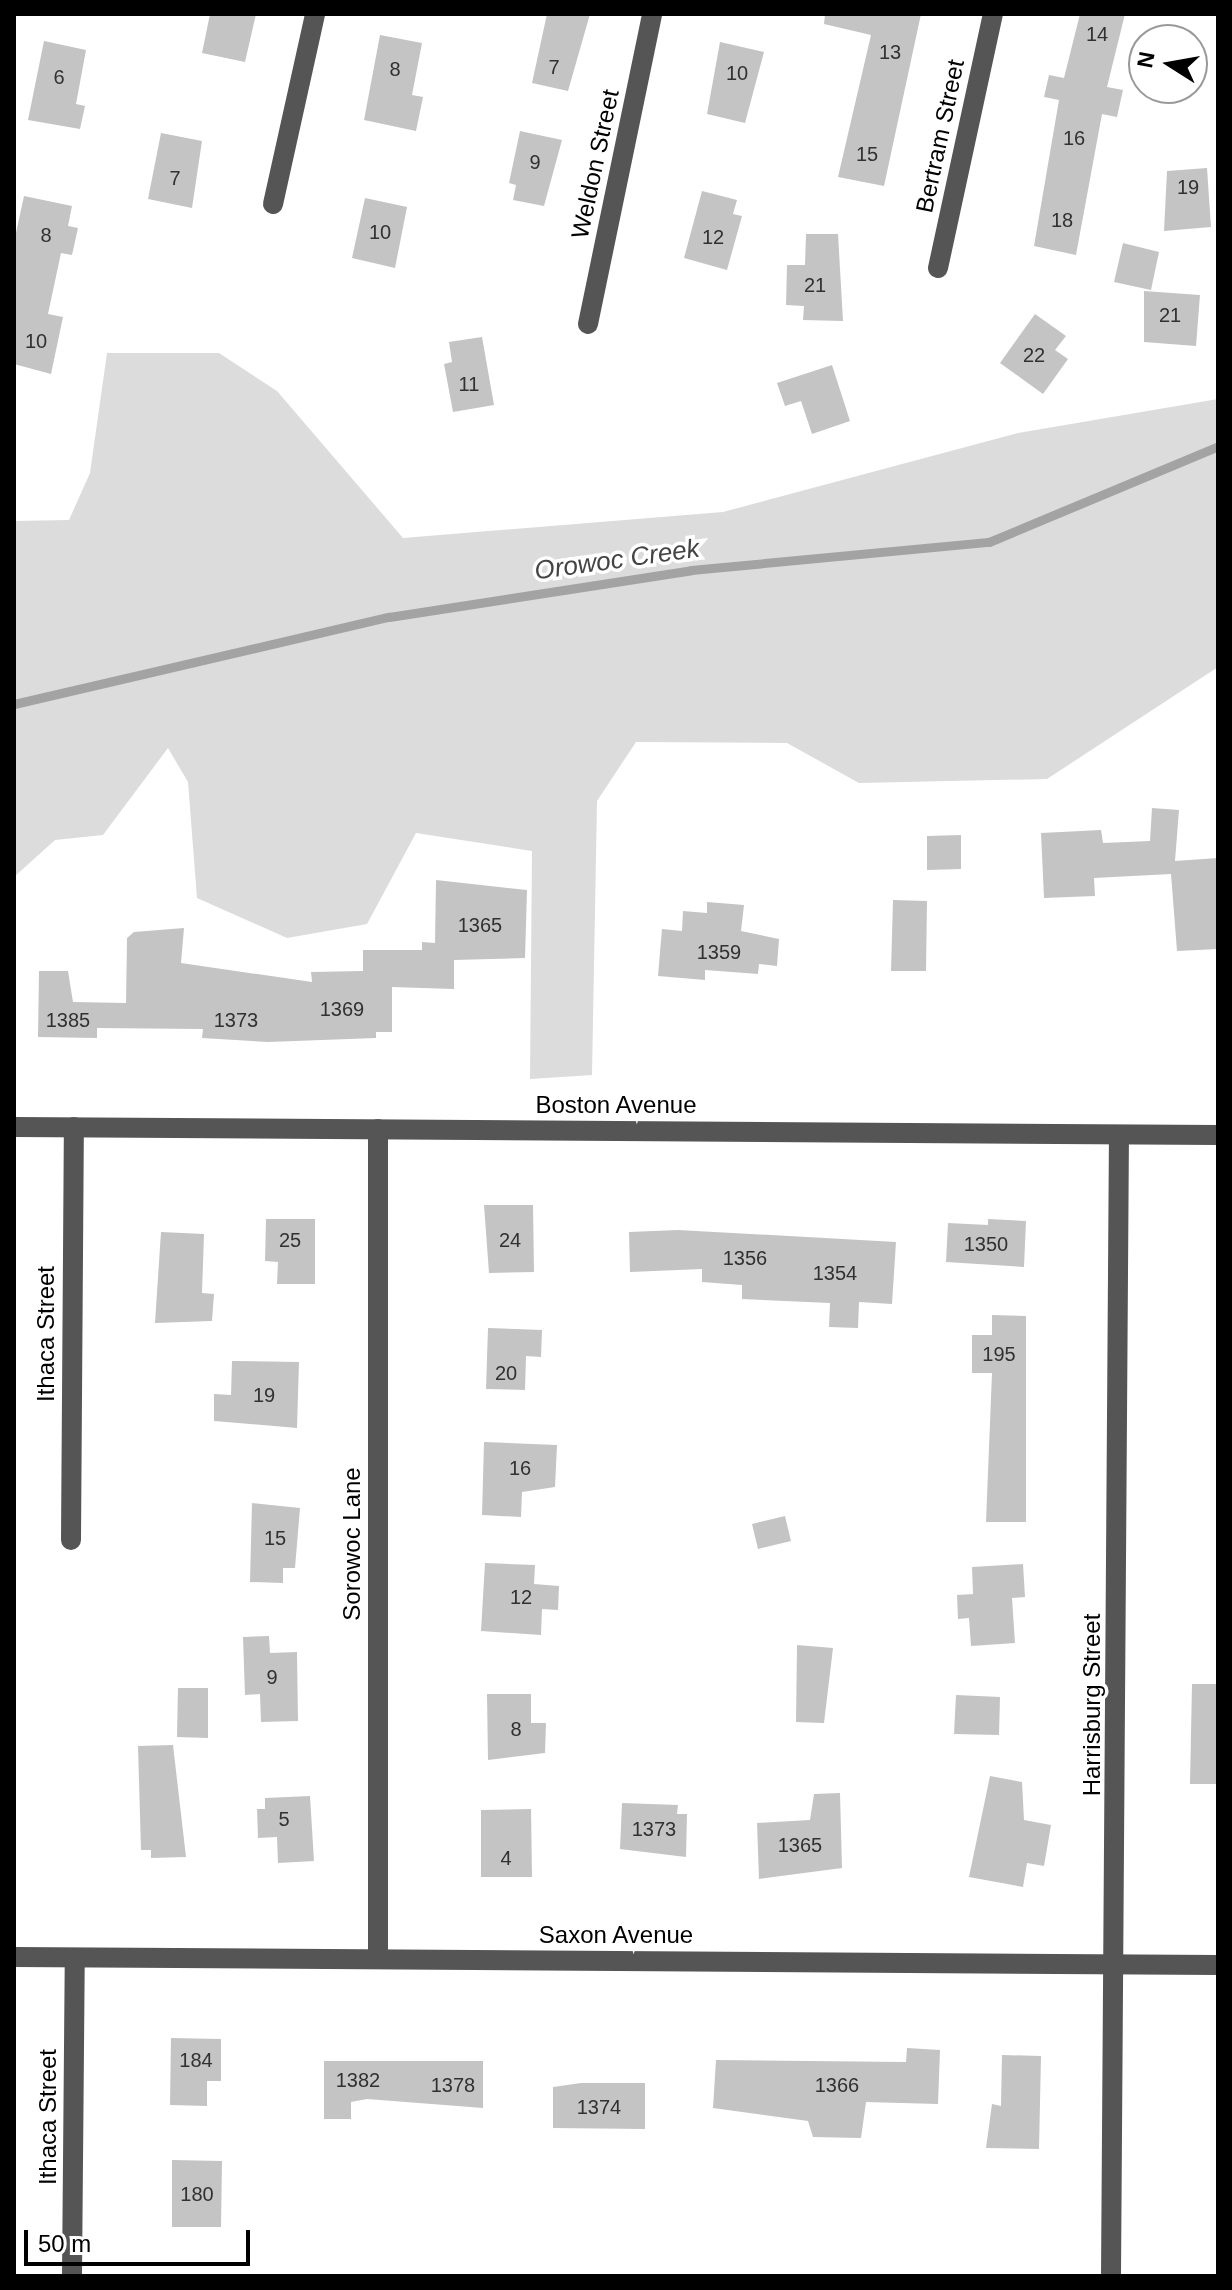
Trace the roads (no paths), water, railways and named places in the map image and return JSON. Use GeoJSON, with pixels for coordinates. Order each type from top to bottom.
{"type":"FeatureCollection","features":[{"type":"Feature","properties":{"kind":"street"},"geometry":{"type":"LineString","coordinates":[[273,204],[315,14]]}},
{"type":"Feature","properties":{"kind":"street","name":"Weldon Street"},"geometry":{"type":"LineString","coordinates":[[588,324],[652,14]]}},
{"type":"Feature","properties":{"kind":"street","name":"Bertram Street"},"geometry":{"type":"LineString","coordinates":[[938,268],[993,14]]}},
{"type":"Feature","properties":{"kind":"street","name":"Boston Avenue"},"geometry":{"type":"LineString","coordinates":[[14,1127],[1218,1135]]}},
{"type":"Feature","properties":{"kind":"street","name":"Ithaca Street"},"geometry":{"type":"LineString","coordinates":[[71,1540],[74,1127]]}},
{"type":"Feature","properties":{"kind":"street","name":"Sorowoc Lane"},"geometry":{"type":"LineString","coordinates":[[378,1129],[378,1959]]}},
{"type":"Feature","properties":{"kind":"street","name":"Harrisburg Street"},"geometry":{"type":"LineString","coordinates":[[1111,2276],[1118,1963],[1119,1135]]}},
{"type":"Feature","properties":{"kind":"street","name":"Saxon Avenue"},"geometry":{"type":"LineString","coordinates":[[14,1957],[1218,1965]]}},
{"type":"Feature","properties":{"kind":"street","name":"Ithaca Street"},"geometry":{"type":"LineString","coordinates":[[72,2276],[75,1958]]}},
{"type":"Feature","properties":{"kind":"waterway","name":"Orowoc Creek"},"geometry":{"type":"LineString","coordinates":[[14,704],[389,617],[691,570],[989,542],[1218,446]]}}]}
